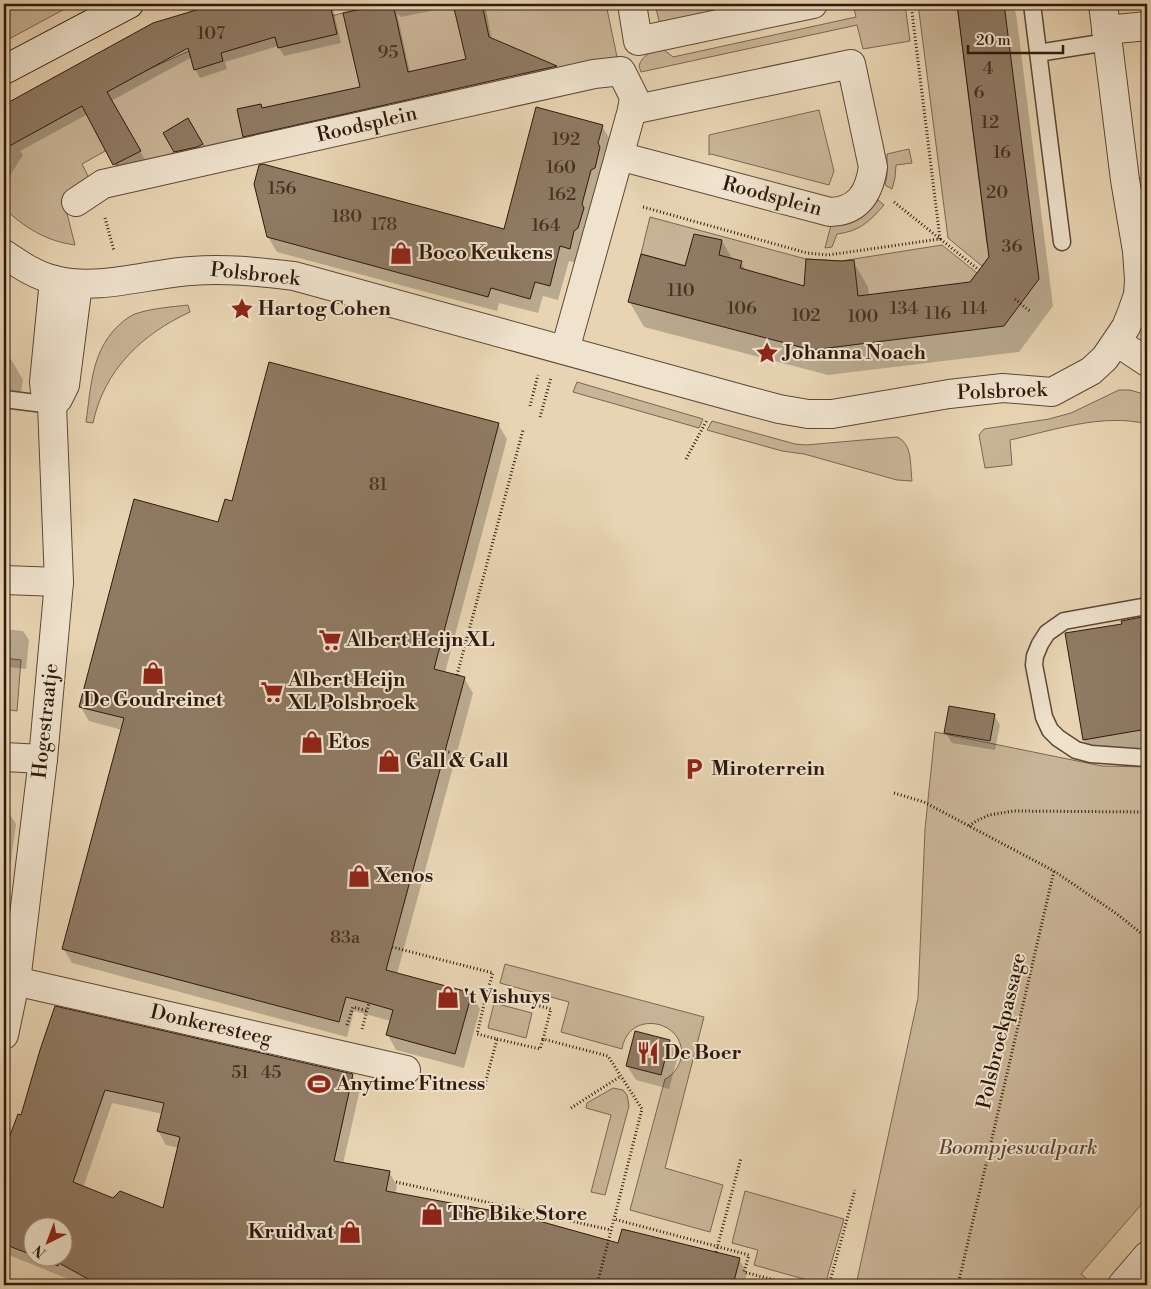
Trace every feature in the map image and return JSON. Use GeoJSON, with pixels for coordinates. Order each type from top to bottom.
{"type":"FeatureCollection","features":[{"type":"Feature","properties":{"kind":"street"},"geometry":{"type":"LineString","coordinates":[[4,70],[129,4]]}},
{"type":"Feature","properties":{"kind":"street"},"geometry":{"type":"LineString","coordinates":[[632,4],[638,41],[813,4]]}},
{"type":"Feature","properties":{"kind":"street","name":"Polsbroek"},"geometry":{"type":"LineString","coordinates":[[4,254],[37,274],[66,282],[115,282],[223,268],[294,276],[779,409],[808,414],[832,414],[949,394],[1003,388],[1052,392],[1091,371],[1105,358],[1117,342],[1138,295],[1137,251],[1125,180],[1103,4]]}},
{"type":"Feature","properties":{"kind":"street"},"geometry":{"type":"LineString","coordinates":[[1106,36],[1147,26]]}},
{"type":"Feature","properties":{"kind":"street"},"geometry":{"type":"LineString","coordinates":[[632,110],[851,64],[873,167],[870,183]]}},
{"type":"Feature","properties":{"kind":"street","name":"Roodsplein"},"geometry":{"type":"LineString","coordinates":[[76,202],[103,184],[594,74],[620,71],[634,97],[632,110],[564,350]]}},
{"type":"Feature","properties":{"kind":"street","name":"Roodsplein"},"geometry":{"type":"LineString","coordinates":[[619,156],[830,212],[842,212],[853,207],[870,183]]}},
{"type":"Feature","properties":{"kind":"street"},"geometry":{"type":"LineString","coordinates":[[52,405],[58,399],[65,385],[66,282]]}},
{"type":"Feature","properties":{"kind":"street"},"geometry":{"type":"LineString","coordinates":[[1117,342],[1147,362]]}},
{"type":"Feature","properties":{"kind":"street","name":"Hogestraatje"},"geometry":{"type":"LineString","coordinates":[[4,1035],[15,981],[43,759],[59,582],[52,405]]}},
{"type":"Feature","properties":{"kind":"street"},"geometry":{"type":"LineString","coordinates":[[4,580],[59,582]]}},
{"type":"Feature","properties":{"kind":"street"},"geometry":{"type":"LineString","coordinates":[[4,757],[43,759]]}},
{"type":"Feature","properties":{"kind":"street","name":"Donkeresteeg"},"geometry":{"type":"LineString","coordinates":[[15,981],[406,1070]]}},
{"type":"Feature","properties":{"kind":"street"},"geometry":{"type":"LineString","coordinates":[[1122,1285],[1147,1256]]}},
{"type":"Feature","properties":{"kind":"lane"},"geometry":{"type":"LineString","coordinates":[[1032,4],[1062,242]]}},
{"type":"Feature","properties":{"kind":"lane"},"geometry":{"type":"LineString","coordinates":[[1038,53],[1106,36]]}},
{"type":"Feature","properties":{"kind":"lane"},"geometry":{"type":"LineString","coordinates":[[4,399],[52,405]]}},
{"type":"Feature","properties":{"kind":"lane"},"geometry":{"type":"LineString","coordinates":[[1147,606],[1064,621],[1047,634],[1040,644],[1035,656],[1034,665],[1044,717],[1050,730],[1058,738],[1076,750],[1091,754],[1147,758]]}},
{"type":"Feature","properties":{"kind":"path"},"geometry":{"type":"LineString","coordinates":[[870,183],[979,270]]}},
{"type":"Feature","properties":{"kind":"path"},"geometry":{"type":"LineString","coordinates":[[1014,299],[1031,312]]}},
{"type":"Feature","properties":{"kind":"path"},"geometry":{"type":"LineString","coordinates":[[540,417],[552,373],[564,350]]}},
{"type":"Feature","properties":{"kind":"path"},"geometry":{"type":"LineString","coordinates":[[530,406],[540,369]]}},
{"type":"Feature","properties":{"kind":"path"},"geometry":{"type":"LineString","coordinates":[[686,459],[709,416]]}},
{"type":"Feature","properties":{"kind":"path"},"geometry":{"type":"LineString","coordinates":[[457,675],[523,430]]}},
{"type":"Feature","properties":{"kind":"path"},"geometry":{"type":"LineString","coordinates":[[445,751],[472,758]]}},
{"type":"Feature","properties":{"kind":"path"},"geometry":{"type":"LineString","coordinates":[[894,793],[924,802],[1054,871],[1111,909],[1147,938]]}},
{"type":"Feature","properties":{"kind":"path"},"geometry":{"type":"LineString","coordinates":[[969,826],[989,815],[1014,811],[1147,812]]}},
{"type":"Feature","properties":{"kind":"path","name":"Polsbroekpassage"},"geometry":{"type":"LineString","coordinates":[[958,1285],[1054,871]]}},
{"type":"Feature","properties":{"kind":"path"},"geometry":{"type":"LineString","coordinates":[[392,947],[493,973],[487,992],[477,1034],[540,1049],[551,1009],[487,992]]}},
{"type":"Feature","properties":{"kind":"path"},"geometry":{"type":"LineString","coordinates":[[363,1024],[369,1003]]}},
{"type":"Feature","properties":{"kind":"path"},"geometry":{"type":"LineString","coordinates":[[484,1088],[497,1039]]}},
{"type":"Feature","properties":{"kind":"path"},"geometry":{"type":"LineString","coordinates":[[542,1039],[608,1056],[642,1109],[597,1285]]}},
{"type":"Feature","properties":{"kind":"path"},"geometry":{"type":"LineString","coordinates":[[571,1108],[620,1076]]}},
{"type":"Feature","properties":{"kind":"path"},"geometry":{"type":"LineString","coordinates":[[716,1252],[741,1158]]}},
{"type":"Feature","properties":{"kind":"path"},"geometry":{"type":"LineString","coordinates":[[396,1182],[611,1230]]}},
{"type":"Feature","properties":{"kind":"path"},"geometry":{"type":"LineString","coordinates":[[829,1285],[855,1190]]}},
{"type":"Feature","properties":{"kind":"path"},"geometry":{"type":"LineString","coordinates":[[614,1219],[749,1255],[744,1272],[793,1285]]}},
{"type":"Feature","properties":{"kind":"green space"},"geometry":{"type":"Polygon","coordinates":[[[14,4],[74,4],[9,39],[4,55],[4,9],[14,4]]]}},
{"type":"Feature","properties":{"kind":"green space"},"geometry":{"type":"Polygon","coordinates":[[[385,4],[606,4],[617,57],[531,77],[504,65],[440,74],[378,73],[386,108],[330,125],[325,101],[293,108],[268,134],[204,148],[203,144],[174,152],[168,156],[119,168],[107,150],[82,164],[89,178],[63,198],[75,245],[36,233],[4,208],[4,131],[20,127],[189,51],[385,4]]]}},
{"type":"Feature","properties":{"kind":"green space"},"geometry":{"type":"Polygon","coordinates":[[[655,4],[754,4],[660,25],[655,4]]]}},
{"type":"Feature","properties":{"kind":"green space"},"geometry":{"type":"Polygon","coordinates":[[[875,4],[905,4],[910,41],[863,49],[857,25],[641,72],[639,66],[645,56],[651,52],[663,49],[673,57],[856,17],[854,8],[875,4]]]}},
{"type":"Feature","properties":{"kind":"green space"},"geometry":{"type":"Polygon","coordinates":[[[918,4],[957,4],[987,243],[992,253],[982,266],[948,238],[918,4]]]}},
{"type":"Feature","properties":{"kind":"green space"},"geometry":{"type":"Polygon","coordinates":[[[819,110],[834,171],[829,185],[709,155],[709,135],[819,110]]]}},
{"type":"Feature","properties":{"kind":"green space"},"geometry":{"type":"Polygon","coordinates":[[[909,149],[912,163],[896,165],[892,189],[885,185],[887,154],[909,149]]]}},
{"type":"Feature","properties":{"kind":"green space"},"geometry":{"type":"Polygon","coordinates":[[[878,200],[884,205],[869,221],[852,231],[837,234],[832,247],[825,248],[831,225],[845,225],[857,220],[878,200]]]}},
{"type":"Feature","properties":{"kind":"green space"},"geometry":{"type":"Polygon","coordinates":[[[650,217],[806,259],[841,261],[942,245],[977,273],[968,285],[957,284],[831,300],[775,289],[777,278],[765,275],[762,286],[641,254],[650,217]]]}},
{"type":"Feature","properties":{"kind":"green space"},"geometry":{"type":"Polygon","coordinates":[[[188,305],[190,312],[156,331],[128,356],[106,386],[98,404],[93,423],[86,422],[91,384],[97,360],[101,349],[116,328],[123,321],[138,313],[188,305]]]}},
{"type":"Feature","properties":{"kind":"green space"},"geometry":{"type":"Polygon","coordinates":[[[577,382],[703,419],[699,428],[573,392],[577,382]]]}},
{"type":"Feature","properties":{"kind":"green space"},"geometry":{"type":"Polygon","coordinates":[[[1119,390],[1130,390],[1147,395],[1147,424],[1113,420],[1078,424],[1010,440],[1012,465],[985,468],[979,435],[984,429],[1049,419],[1071,413],[1119,390]]]}},
{"type":"Feature","properties":{"kind":"green space"},"geometry":{"type":"Polygon","coordinates":[[[712,421],[795,444],[806,445],[897,437],[902,440],[908,450],[912,481],[897,480],[707,430],[712,421]]]}},
{"type":"Feature","properties":{"kind":"green space"},"geometry":{"type":"Polygon","coordinates":[[[4,658],[21,660],[17,711],[4,709],[4,658]]]}},
{"type":"Feature","properties":{"kind":"green space","name":"Boompjeswalpark"},"geometry":{"type":"Polygon","coordinates":[[[935,732],[1102,766],[1147,767],[1147,1198],[1081,1274],[1094,1285],[856,1285],[918,998],[925,829],[935,732]]]}},
{"type":"Feature","properties":{"kind":"green space"},"geometry":{"type":"Polygon","coordinates":[[[505,964],[704,1017],[665,1168],[723,1185],[710,1232],[630,1210],[665,1079],[674,1072],[680,1062],[681,1048],[677,1037],[669,1029],[658,1024],[647,1024],[636,1027],[627,1036],[622,1049],[561,1032],[569,1002],[500,983],[505,964]]]}},
{"type":"Feature","properties":{"kind":"green space"},"geometry":{"type":"Polygon","coordinates":[[[494,1003],[532,1013],[526,1038],[488,1028],[494,1003]]]}},
{"type":"Feature","properties":{"kind":"green space"},"geometry":{"type":"Polygon","coordinates":[[[613,1088],[623,1090],[627,1095],[629,1106],[605,1195],[591,1192],[611,1115],[586,1108],[587,1103],[613,1088]]]}},
{"type":"Feature","properties":{"kind":"green space"},"geometry":{"type":"Polygon","coordinates":[[[745,1191],[844,1219],[825,1285],[754,1265],[758,1250],[732,1243],[745,1191]]]}},
{"type":"Feature","properties":{"kind":"building"},"geometry":{"type":"Polygon","coordinates":[[[216,4],[330,4],[337,34],[278,48],[275,37],[221,53],[223,61],[194,70],[188,48],[107,92],[141,151],[113,165],[82,106],[4,149],[4,107],[9,102],[153,23],[216,4]]]}},
{"type":"Feature","properties":{"kind":"building"},"geometry":{"type":"Polygon","coordinates":[[[393,4],[408,72],[466,59],[453,4],[482,4],[489,37],[557,66],[243,137],[237,109],[261,104],[262,108],[360,87],[343,13],[393,4]]]}},
{"type":"Feature","properties":{"kind":"building"},"geometry":{"type":"Polygon","coordinates":[[[957,4],[1004,4],[1039,279],[1004,326],[812,350],[628,302],[641,254],[685,266],[694,234],[722,240],[719,255],[742,261],[740,268],[804,286],[806,259],[854,260],[858,296],[970,282],[989,257],[957,4]]]}},
{"type":"Feature","properties":{"kind":"building"},"geometry":{"type":"Polygon","coordinates":[[[536,107],[603,125],[598,143],[600,147],[595,168],[591,170],[582,204],[584,208],[578,228],[574,231],[570,249],[560,246],[550,286],[535,282],[530,299],[491,288],[488,297],[267,237],[254,184],[259,165],[263,164],[504,229],[536,107]]]}},
{"type":"Feature","properties":{"kind":"building"},"geometry":{"type":"Polygon","coordinates":[[[188,118],[203,144],[174,152],[163,133],[188,118]]]}},
{"type":"Feature","properties":{"kind":"building","name":"Albert Heijn XL Polsbroek"},"geometry":{"type":"Polygon","coordinates":[[[269,362],[499,423],[434,669],[465,677],[386,970],[472,993],[455,1054],[386,1035],[393,1010],[369,1003],[346,997],[339,1022],[62,949],[124,718],[79,707],[134,499],[218,522],[225,499],[232,501],[269,362]]]}},
{"type":"Feature","properties":{"kind":"building"},"geometry":{"type":"Polygon","coordinates":[[[1147,616],[1147,729],[1083,740],[1065,633],[1122,624],[1121,621],[1147,616]]]}},
{"type":"Feature","properties":{"kind":"building"},"geometry":{"type":"Polygon","coordinates":[[[949,706],[995,714],[990,741],[944,733],[949,706]]]}},
{"type":"Feature","properties":{"kind":"building"},"geometry":{"type":"Polygon","coordinates":[[[55,1006],[353,1074],[334,1161],[390,1171],[386,1191],[521,1216],[618,1243],[622,1229],[740,1258],[733,1285],[99,1285],[64,1266],[72,1266],[72,1216],[22,1216],[22,1251],[4,1244],[4,1151],[18,1114],[21,1115],[55,1006]],[[105,1090],[73,1182],[113,1198],[120,1191],[163,1208],[180,1137],[157,1131],[164,1103],[105,1090]]]}},
{"type":"Feature","properties":{"kind":"building"},"geometry":{"type":"Polygon","coordinates":[[[635,1031],[670,1040],[661,1075],[626,1066],[635,1031]]]}},
{"type":"Feature","properties":{"kind":"place","name":"Boco Keukens"},"geometry":{"type":"Point","coordinates":[401,253]}},
{"type":"Feature","properties":{"kind":"place","name":"Hartog Cohen"},"geometry":{"type":"Point","coordinates":[242,309]}},
{"type":"Feature","properties":{"kind":"place","name":"Johanna Noach"},"geometry":{"type":"Point","coordinates":[767,353]}},
{"type":"Feature","properties":{"kind":"place","name":"Albert Heijn XL"},"geometry":{"type":"Point","coordinates":[330,640]}},
{"type":"Feature","properties":{"kind":"place","name":"De Goudreinet"},"geometry":{"type":"Point","coordinates":[153,673]}},
{"type":"Feature","properties":{"kind":"place","name":"Albert Heijn XL Polsbroek"},"geometry":{"type":"Point","coordinates":[272,692]}},
{"type":"Feature","properties":{"kind":"place","name":"Etos"},"geometry":{"type":"Point","coordinates":[312,742]}},
{"type":"Feature","properties":{"kind":"place","name":"Gall & Gall"},"geometry":{"type":"Point","coordinates":[389,761]}},
{"type":"Feature","properties":{"kind":"place","name":"Miroterrein"},"geometry":{"type":"Point","coordinates":[694,769]}},
{"type":"Feature","properties":{"kind":"place","name":"Xenos"},"geometry":{"type":"Point","coordinates":[359,876]}},
{"type":"Feature","properties":{"kind":"place","name":"'t Vishuys"},"geometry":{"type":"Point","coordinates":[448,997]}},
{"type":"Feature","properties":{"kind":"place","name":"De Boer"},"geometry":{"type":"Point","coordinates":[648,1053]}},
{"type":"Feature","properties":{"kind":"place","name":"Anytime Fitness"},"geometry":{"type":"Point","coordinates":[319,1084]}},
{"type":"Feature","properties":{"kind":"place","name":"The Bike Store"},"geometry":{"type":"Point","coordinates":[432,1214]}},
{"type":"Feature","properties":{"kind":"place","name":"Kruidvat"},"geometry":{"type":"Point","coordinates":[350,1232]}}]}
